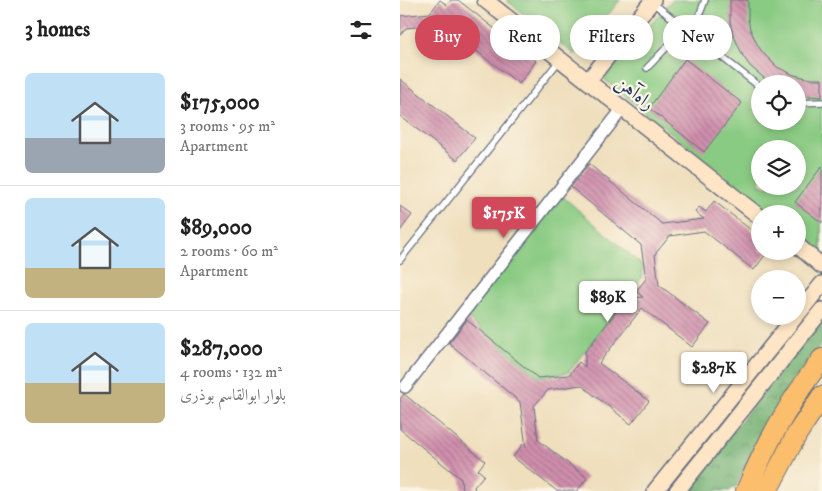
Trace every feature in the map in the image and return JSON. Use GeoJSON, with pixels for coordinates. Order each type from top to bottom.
{"type":"FeatureCollection","features":[{"type":"Feature","properties":{"kind":"highway"},"geometry":{"type":"LineString","coordinates":[[746,491],[774,431],[794,397],[822,359]]}},
{"type":"Feature","properties":{"kind":"highway"},"geometry":{"type":"LineString","coordinates":[[767,491],[797,434],[821,398]]}},
{"type":"Feature","properties":{"kind":"highway"},"geometry":{"type":"LineString","coordinates":[[779,491],[821,398]]}},
{"type":"Feature","properties":{"kind":"main road","name":"راه‌آهن"},"geometry":{"type":"LineString","coordinates":[[485,0],[504,15]]}},
{"type":"Feature","properties":{"kind":"main road"},"geometry":{"type":"LineString","coordinates":[[588,82],[652,1]]}},
{"type":"Feature","properties":{"kind":"main road","name":"راه‌آهن"},"geometry":{"type":"LineString","coordinates":[[560,59],[751,210]]}},
{"type":"Feature","properties":{"kind":"main road"},"geometry":{"type":"LineString","coordinates":[[806,253],[822,266]]}},
{"type":"Feature","properties":{"kind":"main road"},"geometry":{"type":"LineString","coordinates":[[806,304],[822,284]]}},
{"type":"Feature","properties":{"kind":"main road"},"geometry":{"type":"LineString","coordinates":[[677,491],[822,310]]}},
{"type":"Feature","properties":{"kind":"main road"},"geometry":{"type":"LineString","coordinates":[[655,491],[789,325]]}},
{"type":"Feature","properties":{"kind":"street"},"geometry":{"type":"LineString","coordinates":[[405,386],[623,108]]}},
{"type":"Feature","properties":{"kind":"lane"},"geometry":{"type":"LineString","coordinates":[[699,15],[705,0]]}},
{"type":"Feature","properties":{"kind":"lane"},"geometry":{"type":"LineString","coordinates":[[652,1],[669,15]]}},
{"type":"Feature","properties":{"kind":"lane"},"geometry":{"type":"LineString","coordinates":[[647,68],[663,51]]}},
{"type":"Feature","properties":{"kind":"lane"},"geometry":{"type":"LineString","coordinates":[[400,260],[559,60]]}},
{"type":"Feature","properties":{"kind":"lane"},"geometry":{"type":"LineString","coordinates":[[726,60],[751,80]]}},
{"type":"Feature","properties":{"kind":"lane"},"geometry":{"type":"LineString","coordinates":[[806,103],[822,102]]}},
{"type":"Feature","properties":{"kind":"green space"},"geometry":{"type":"Polygon","coordinates":[[[506,0],[620,0],[608,15],[570,15],[570,51],[560,43],[560,15],[525,15],[506,0]]]}},
{"type":"Feature","properties":{"kind":"green space"},"geometry":{"type":"Polygon","coordinates":[[[672,0],[822,0],[821,253],[806,240],[806,205],[762,205],[604,79],[620,60],[653,60],[653,22],[672,0]]]}},
{"type":"Feature","properties":{"kind":"green space"},"geometry":{"type":"Polygon","coordinates":[[[561,195],[642,265],[643,276],[568,373],[538,377],[464,315],[561,195]]]}},
{"type":"Feature","properties":{"kind":"green space"},"geometry":{"type":"Polygon","coordinates":[[[822,319],[822,344],[792,382],[761,432],[736,487],[732,487],[730,491],[685,491],[822,319]]]}},
{"type":"Feature","properties":{"kind":"building"},"geometry":{"type":"Polygon","coordinates":[[[440,0],[447,5],[451,0],[458,0],[477,15],[415,15],[415,27],[406,28],[400,36],[400,16],[430,13],[440,0]]]}},
{"type":"Feature","properties":{"kind":"building"},"geometry":{"type":"Polygon","coordinates":[[[730,0],[748,0],[750,29],[758,46],[777,67],[794,75],[760,75],[750,66],[733,34],[732,15],[730,15],[730,0]]]}},
{"type":"Feature","properties":{"kind":"building"},"geometry":{"type":"Polygon","coordinates":[[[480,17],[490,25],[490,60],[536,61],[519,84],[480,54],[480,17]]]}},
{"type":"Feature","properties":{"kind":"building"},"geometry":{"type":"Polygon","coordinates":[[[684,60],[742,103],[704,152],[649,108],[684,60]]]}},
{"type":"Feature","properties":{"kind":"building"},"geometry":{"type":"Polygon","coordinates":[[[806,78],[822,79],[822,97],[806,96],[806,78]]]}},
{"type":"Feature","properties":{"kind":"building"},"geometry":{"type":"Polygon","coordinates":[[[400,79],[475,138],[457,160],[400,116],[400,79]]]}},
{"type":"Feature","properties":{"kind":"building"},"geometry":{"type":"Polygon","coordinates":[[[589,164],[662,224],[704,219],[695,212],[699,207],[706,212],[714,201],[751,230],[751,260],[761,260],[754,270],[704,231],[670,236],[655,254],[659,285],[710,324],[692,347],[642,308],[599,363],[649,401],[631,424],[581,385],[548,390],[534,406],[538,440],[587,478],[577,491],[557,491],[513,457],[523,444],[526,447],[520,402],[449,343],[467,320],[538,378],[569,375],[579,362],[585,367],[585,352],[626,299],[643,297],[636,291],[646,279],[641,245],[571,187],[589,164]]]}},
{"type":"Feature","properties":{"kind":"building"},"geometry":{"type":"Polygon","coordinates":[[[822,166],[822,223],[806,211],[806,205],[799,205],[795,202],[800,195],[806,195],[806,187],[822,166]]]}},
{"type":"Feature","properties":{"kind":"building"},"geometry":{"type":"Polygon","coordinates":[[[400,206],[412,215],[400,231],[400,206]]]}},
{"type":"Feature","properties":{"kind":"building"},"geometry":{"type":"Polygon","coordinates":[[[404,394],[485,461],[478,470],[484,475],[474,487],[475,491],[462,491],[461,479],[400,429],[400,399],[404,394]]]}}]}
